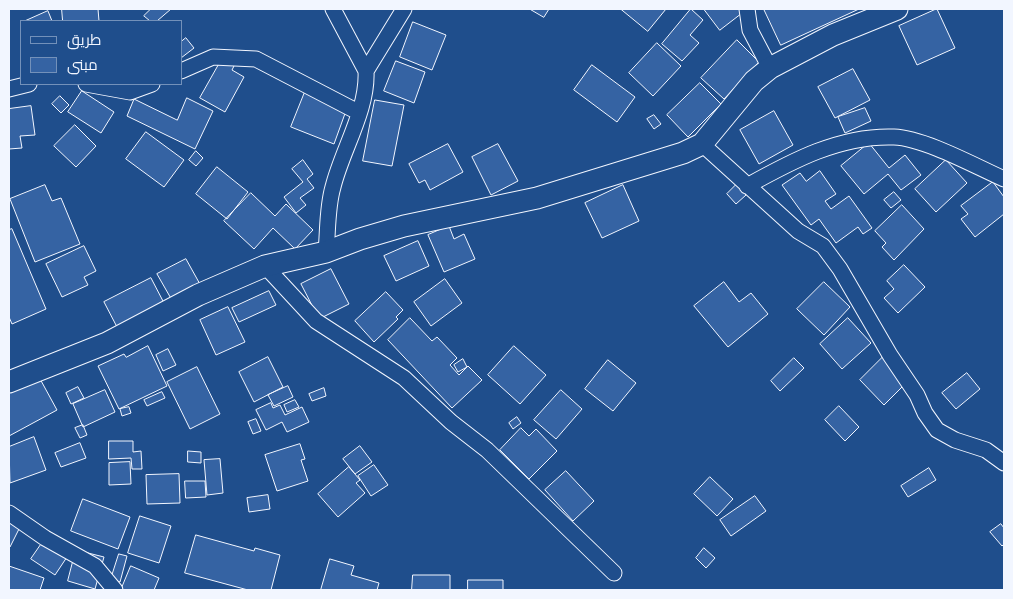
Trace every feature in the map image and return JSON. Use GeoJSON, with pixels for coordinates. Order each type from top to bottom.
{"type":"FeatureCollection","features":[{"type":"Feature","properties":{"kind":"street"},"geometry":{"type":"LineString","coordinates":[[326,252],[332,188],[358,112],[366,81],[366,71],[333,9]]}},
{"type":"Feature","properties":{"kind":"street"},"geometry":{"type":"LineString","coordinates":[[366,71],[404,9]]}},
{"type":"Feature","properties":{"kind":"street"},"geometry":{"type":"LineString","coordinates":[[747,9],[750,30],[770,68]]}},
{"type":"Feature","properties":{"kind":"street"},"geometry":{"type":"LineString","coordinates":[[9,382],[107,343],[198,295],[265,266],[326,252],[404,226],[537,198],[683,153],[702,144],[754,81],[770,68],[833,35],[897,9]]}},
{"type":"Feature","properties":{"kind":"street"},"geometry":{"type":"LineString","coordinates":[[182,71],[213,57],[256,59],[358,112]]}},
{"type":"Feature","properties":{"kind":"street"},"geometry":{"type":"LineString","coordinates":[[9,89],[25,85]]}},
{"type":"Feature","properties":{"kind":"street"},"geometry":{"type":"LineString","coordinates":[[92,85],[130,92],[149,85]]}},
{"type":"Feature","properties":{"kind":"street"},"geometry":{"type":"LineString","coordinates":[[747,186],[808,153],[859,140],[894,137],[923,144],[1004,179]]}},
{"type":"Feature","properties":{"kind":"street"},"geometry":{"type":"LineString","coordinates":[[702,144],[798,231],[823,246],[840,269],[890,355],[917,395],[925,413],[938,430],[955,440],[986,450],[1004,463]]}},
{"type":"Feature","properties":{"kind":"street"},"geometry":{"type":"LineString","coordinates":[[265,266],[316,321],[404,378],[451,422],[487,450],[614,573]]}},
{"type":"Feature","properties":{"kind":"street"},"geometry":{"type":"LineString","coordinates":[[9,513],[45,538],[95,566],[114,590]]}},
{"type":"Feature","properties":{"kind":"building"},"geometry":{"type":"Polygon","coordinates":[[[62,9],[98,9],[99,20],[63,20],[62,9]]]}},
{"type":"Feature","properties":{"kind":"building"},"geometry":{"type":"Polygon","coordinates":[[[151,9],[171,9],[158,20],[149,20],[144,16],[151,9]]]}},
{"type":"Feature","properties":{"kind":"building"},"geometry":{"type":"Polygon","coordinates":[[[530,9],[549,9],[544,17],[530,9]]]}},
{"type":"Feature","properties":{"kind":"building"},"geometry":{"type":"Polygon","coordinates":[[[621,9],[666,9],[648,31],[621,9]]]}},
{"type":"Feature","properties":{"kind":"building"},"geometry":{"type":"Polygon","coordinates":[[[691,9],[703,20],[690,35],[699,43],[682,61],[662,44],[691,9]]]}},
{"type":"Feature","properties":{"kind":"building"},"geometry":{"type":"Polygon","coordinates":[[[704,9],[744,9],[746,10],[720,30],[704,9]]]}},
{"type":"Feature","properties":{"kind":"building"},"geometry":{"type":"Polygon","coordinates":[[[764,9],[859,9],[781,45],[764,9]]]}},
{"type":"Feature","properties":{"kind":"building"},"geometry":{"type":"Polygon","coordinates":[[[937,9],[955,48],[917,65],[899,26],[937,9]]]}},
{"type":"Feature","properties":{"kind":"building"},"geometry":{"type":"Polygon","coordinates":[[[48,11],[52,20],[27,20],[48,11]]]}},
{"type":"Feature","properties":{"kind":"building"},"geometry":{"type":"Polygon","coordinates":[[[413,22],[446,35],[432,70],[400,57],[413,22]]]}},
{"type":"Feature","properties":{"kind":"building"},"geometry":{"type":"Polygon","coordinates":[[[186,38],[194,48],[182,57],[182,41],[186,38]]]}},
{"type":"Feature","properties":{"kind":"building"},"geometry":{"type":"Polygon","coordinates":[[[737,40],[759,62],[724,99],[701,78],[737,40]]]}},
{"type":"Feature","properties":{"kind":"building"},"geometry":{"type":"Polygon","coordinates":[[[657,43],[681,66],[653,96],[629,73],[657,43]]]}},
{"type":"Feature","properties":{"kind":"building"},"geometry":{"type":"Polygon","coordinates":[[[222,59],[234,66],[232,70],[244,77],[225,112],[200,98],[222,59]]]}},
{"type":"Feature","properties":{"kind":"building"},"geometry":{"type":"Polygon","coordinates":[[[396,61],[425,72],[414,103],[384,91],[396,61]]]}},
{"type":"Feature","properties":{"kind":"building"},"geometry":{"type":"Polygon","coordinates":[[[592,65],[635,97],[617,122],[574,90],[592,65]]]}},
{"type":"Feature","properties":{"kind":"building"},"geometry":{"type":"Polygon","coordinates":[[[853,69],[870,100],[835,118],[818,87],[853,69]]]}},
{"type":"Feature","properties":{"kind":"building"},"geometry":{"type":"Polygon","coordinates":[[[700,83],[721,104],[688,137],[667,115],[700,83]]]}},
{"type":"Feature","properties":{"kind":"building"},"geometry":{"type":"Polygon","coordinates":[[[82,91],[114,112],[101,133],[68,112],[82,91]]]}},
{"type":"Feature","properties":{"kind":"building"},"geometry":{"type":"Polygon","coordinates":[[[305,92],[347,108],[334,144],[291,127],[305,92]]]}},
{"type":"Feature","properties":{"kind":"building"},"geometry":{"type":"Polygon","coordinates":[[[60,96],[69,105],[61,113],[52,104],[60,96]]]}},
{"type":"Feature","properties":{"kind":"building"},"geometry":{"type":"Polygon","coordinates":[[[187,98],[213,111],[195,149],[127,116],[134,99],[177,120],[187,98]]]}},
{"type":"Feature","properties":{"kind":"building"},"geometry":{"type":"Polygon","coordinates":[[[375,100],[404,105],[392,166],[363,161],[375,100]]]}},
{"type":"Feature","properties":{"kind":"building"},"geometry":{"type":"Polygon","coordinates":[[[31,106],[35,135],[20,136],[22,148],[9,149],[9,109],[31,106]]]}},
{"type":"Feature","properties":{"kind":"building"},"geometry":{"type":"Polygon","coordinates":[[[865,108],[871,121],[845,133],[838,117],[865,108]]]}},
{"type":"Feature","properties":{"kind":"building"},"geometry":{"type":"Polygon","coordinates":[[[774,111],[793,145],[759,164],[740,130],[774,111]]]}},
{"type":"Feature","properties":{"kind":"building"},"geometry":{"type":"Polygon","coordinates":[[[654,115],[661,124],[654,129],[647,119],[654,115]]]}},
{"type":"Feature","properties":{"kind":"building"},"geometry":{"type":"Polygon","coordinates":[[[75,125],[96,146],[76,167],[54,146],[75,125]]]}},
{"type":"Feature","properties":{"kind":"building"},"geometry":{"type":"Polygon","coordinates":[[[146,132],[184,160],[164,187],[126,159],[146,132]]]}},
{"type":"Feature","properties":{"kind":"building"},"geometry":{"type":"Polygon","coordinates":[[[869,143],[889,168],[905,155],[921,175],[901,190],[888,174],[864,194],[841,166],[869,143]]]}},
{"type":"Feature","properties":{"kind":"building"},"geometry":{"type":"Polygon","coordinates":[[[448,144],[463,172],[430,190],[425,180],[419,183],[409,164],[448,144]]]}},
{"type":"Feature","properties":{"kind":"building"},"geometry":{"type":"Polygon","coordinates":[[[498,144],[518,181],[491,195],[472,157],[498,144]]]}},
{"type":"Feature","properties":{"kind":"building"},"geometry":{"type":"Polygon","coordinates":[[[196,151],[203,158],[196,166],[189,160],[196,151]]]}},
{"type":"Feature","properties":{"kind":"building"},"geometry":{"type":"Polygon","coordinates":[[[303,160],[313,174],[307,179],[314,188],[300,198],[306,205],[296,213],[284,197],[303,182],[292,169],[303,160]]]}},
{"type":"Feature","properties":{"kind":"building"},"geometry":{"type":"Polygon","coordinates":[[[946,160],[967,183],[936,212],[915,189],[946,160]]]}},
{"type":"Feature","properties":{"kind":"building"},"geometry":{"type":"Polygon","coordinates":[[[217,167],[248,192],[227,219],[196,194],[217,167]]]}},
{"type":"Feature","properties":{"kind":"building"},"geometry":{"type":"Polygon","coordinates":[[[820,171],[836,194],[825,201],[831,209],[849,196],[872,228],[863,234],[858,227],[836,243],[819,219],[811,225],[782,185],[800,173],[806,181],[820,171]]]}},
{"type":"Feature","properties":{"kind":"building"},"geometry":{"type":"Polygon","coordinates":[[[993,182],[1004,197],[1004,214],[975,237],[961,219],[968,214],[961,206],[993,182]]]}},
{"type":"Feature","properties":{"kind":"building"},"geometry":{"type":"Polygon","coordinates":[[[45,185],[52,201],[61,198],[80,244],[35,262],[10,199],[45,185]]]}},
{"type":"Feature","properties":{"kind":"building"},"geometry":{"type":"Polygon","coordinates":[[[623,185],[639,221],[602,238],[585,203],[623,185]]]}},
{"type":"Feature","properties":{"kind":"building"},"geometry":{"type":"Polygon","coordinates":[[[736,185],[746,195],[736,204],[727,194],[736,185]]]}},
{"type":"Feature","properties":{"kind":"building"},"geometry":{"type":"Polygon","coordinates":[[[894,192],[901,200],[891,208],[884,200],[894,192]]]}},
{"type":"Feature","properties":{"kind":"building"},"geometry":{"type":"Polygon","coordinates":[[[251,193],[275,216],[286,204],[313,230],[295,249],[273,228],[254,249],[224,221],[251,193]]]}},
{"type":"Feature","properties":{"kind":"building"},"geometry":{"type":"Polygon","coordinates":[[[902,205],[924,229],[894,260],[882,247],[886,243],[875,231],[902,205]]]}},
{"type":"Feature","properties":{"kind":"building"},"geometry":{"type":"Polygon","coordinates":[[[449,226],[454,239],[464,234],[475,259],[444,272],[428,235],[449,226]]]}},
{"type":"Feature","properties":{"kind":"building"},"geometry":{"type":"Polygon","coordinates":[[[12,229],[46,309],[12,324],[9,317],[9,230],[12,229]]]}},
{"type":"Feature","properties":{"kind":"building"},"geometry":{"type":"Polygon","coordinates":[[[418,241],[429,266],[396,281],[384,256],[418,241]]]}},
{"type":"Feature","properties":{"kind":"building"},"geometry":{"type":"Polygon","coordinates":[[[84,246],[96,271],[84,277],[88,285],[62,297],[46,264],[84,246]]]}},
{"type":"Feature","properties":{"kind":"building"},"geometry":{"type":"Polygon","coordinates":[[[186,259],[201,286],[173,302],[157,274],[186,259]]]}},
{"type":"Feature","properties":{"kind":"building"},"geometry":{"type":"Polygon","coordinates":[[[904,265],[925,287],[898,313],[884,298],[894,289],[887,281],[904,265]]]}},
{"type":"Feature","properties":{"kind":"building"},"geometry":{"type":"Polygon","coordinates":[[[331,269],[349,304],[319,319],[301,284],[331,269]]]}},
{"type":"Feature","properties":{"kind":"building"},"geometry":{"type":"Polygon","coordinates":[[[151,278],[164,303],[117,327],[104,302],[151,278]]]}},
{"type":"Feature","properties":{"kind":"building"},"geometry":{"type":"Polygon","coordinates":[[[445,279],[462,303],[431,326],[414,302],[445,279]]]}},
{"type":"Feature","properties":{"kind":"building"},"geometry":{"type":"Polygon","coordinates":[[[724,282],[739,302],[751,293],[768,314],[728,347],[694,306],[724,282]]]}},
{"type":"Feature","properties":{"kind":"building"},"geometry":{"type":"Polygon","coordinates":[[[824,282],[850,307],[824,335],[797,309],[824,282]]]}},
{"type":"Feature","properties":{"kind":"building"},"geometry":{"type":"Polygon","coordinates":[[[269,291],[276,305],[239,322],[232,308],[269,291]]]}},
{"type":"Feature","properties":{"kind":"building"},"geometry":{"type":"Polygon","coordinates":[[[386,292],[403,310],[396,317],[398,319],[374,342],[355,321],[386,292]]]}},
{"type":"Feature","properties":{"kind":"building"},"geometry":{"type":"Polygon","coordinates":[[[228,307],[245,342],[216,355],[200,320],[228,307]]]}},
{"type":"Feature","properties":{"kind":"building"},"geometry":{"type":"Polygon","coordinates":[[[410,318],[432,341],[437,337],[457,358],[450,365],[459,375],[468,366],[482,380],[452,408],[388,340],[410,318]]]}},
{"type":"Feature","properties":{"kind":"building"},"geometry":{"type":"Polygon","coordinates":[[[848,318],[871,343],[842,369],[820,344],[848,318]]]}},
{"type":"Feature","properties":{"kind":"building"},"geometry":{"type":"Polygon","coordinates":[[[148,346],[167,386],[119,409],[98,366],[124,354],[126,357],[148,346]]]}},
{"type":"Feature","properties":{"kind":"building"},"geometry":{"type":"Polygon","coordinates":[[[514,346],[546,375],[520,404],[488,375],[514,346]]]}},
{"type":"Feature","properties":{"kind":"building"},"geometry":{"type":"Polygon","coordinates":[[[168,349],[176,365],[163,371],[156,355],[168,349]]]}},
{"type":"Feature","properties":{"kind":"building"},"geometry":{"type":"Polygon","coordinates":[[[268,357],[283,387],[254,402],[239,372],[268,357]]]}},
{"type":"Feature","properties":{"kind":"building"},"geometry":{"type":"Polygon","coordinates":[[[883,357],[907,382],[884,405],[860,380],[883,357]]]}},
{"type":"Feature","properties":{"kind":"building"},"geometry":{"type":"Polygon","coordinates":[[[794,358],[804,368],[780,391],[771,381],[794,358]]]}},
{"type":"Feature","properties":{"kind":"building"},"geometry":{"type":"Polygon","coordinates":[[[463,359],[467,367],[458,372],[454,365],[463,359]]]}},
{"type":"Feature","properties":{"kind":"building"},"geometry":{"type":"Polygon","coordinates":[[[608,360],[636,383],[613,411],[585,389],[608,360]]]}},
{"type":"Feature","properties":{"kind":"building"},"geometry":{"type":"Polygon","coordinates":[[[197,367],[220,414],[190,429],[167,382],[197,367]]]}},
{"type":"Feature","properties":{"kind":"building"},"geometry":{"type":"Polygon","coordinates":[[[967,373],[980,389],[956,409],[942,393],[967,373]]]}},
{"type":"Feature","properties":{"kind":"building"},"geometry":{"type":"Polygon","coordinates":[[[39,377],[57,410],[9,436],[9,393],[39,377]]]}},
{"type":"Feature","properties":{"kind":"building"},"geometry":{"type":"Polygon","coordinates":[[[288,386],[293,397],[274,406],[268,395],[288,386]]]}},
{"type":"Feature","properties":{"kind":"building"},"geometry":{"type":"Polygon","coordinates":[[[78,387],[84,398],[71,404],[66,393],[78,387]]]}},
{"type":"Feature","properties":{"kind":"building"},"geometry":{"type":"Polygon","coordinates":[[[324,388],[326,396],[312,401],[309,394],[324,388]]]}},
{"type":"Feature","properties":{"kind":"building"},"geometry":{"type":"Polygon","coordinates":[[[105,390],[115,412],[83,427],[73,404],[105,390]]]}},
{"type":"Feature","properties":{"kind":"building"},"geometry":{"type":"Polygon","coordinates":[[[561,390],[582,409],[556,439],[534,420],[561,390]]]}},
{"type":"Feature","properties":{"kind":"building"},"geometry":{"type":"Polygon","coordinates":[[[162,392],[165,398],[147,406],[144,400],[162,392]]]}},
{"type":"Feature","properties":{"kind":"building"},"geometry":{"type":"Polygon","coordinates":[[[295,400],[299,407],[287,412],[284,405],[295,400]]]}},
{"type":"Feature","properties":{"kind":"building"},"geometry":{"type":"Polygon","coordinates":[[[271,403],[273,408],[280,405],[285,415],[302,407],[309,422],[287,432],[282,422],[266,430],[256,410],[271,403]]]}},
{"type":"Feature","properties":{"kind":"building"},"geometry":{"type":"Polygon","coordinates":[[[839,406],[859,427],[845,441],[825,420],[839,406]]]}},
{"type":"Feature","properties":{"kind":"building"},"geometry":{"type":"Polygon","coordinates":[[[129,407],[131,413],[122,416],[120,409],[129,407]]]}},
{"type":"Feature","properties":{"kind":"building"},"geometry":{"type":"Polygon","coordinates":[[[517,417],[521,423],[513,429],[509,423],[517,417]]]}},
{"type":"Feature","properties":{"kind":"building"},"geometry":{"type":"Polygon","coordinates":[[[256,419],[261,431],[253,434],[248,422],[256,419]]]}},
{"type":"Feature","properties":{"kind":"building"},"geometry":{"type":"Polygon","coordinates":[[[83,425],[87,435],[80,438],[75,428],[83,425]]]}},
{"type":"Feature","properties":{"kind":"building"},"geometry":{"type":"Polygon","coordinates":[[[521,428],[529,436],[536,429],[557,451],[529,479],[500,450],[521,428]]]}},
{"type":"Feature","properties":{"kind":"building"},"geometry":{"type":"Polygon","coordinates":[[[34,437],[46,470],[10,483],[9,447],[34,437]]]}},
{"type":"Feature","properties":{"kind":"building"},"geometry":{"type":"Polygon","coordinates":[[[109,441],[133,441],[133,452],[141,451],[142,469],[132,469],[131,458],[109,459],[109,441]]]}},
{"type":"Feature","properties":{"kind":"building"},"geometry":{"type":"Polygon","coordinates":[[[80,443],[86,458],[61,467],[55,453],[80,443]]]}},
{"type":"Feature","properties":{"kind":"building"},"geometry":{"type":"Polygon","coordinates":[[[300,444],[305,459],[301,460],[308,481],[277,491],[265,455],[300,444]]]}},
{"type":"Feature","properties":{"kind":"building"},"geometry":{"type":"Polygon","coordinates":[[[360,446],[372,462],[355,474],[343,459],[360,446]]]}},
{"type":"Feature","properties":{"kind":"building"},"geometry":{"type":"Polygon","coordinates":[[[188,451],[201,452],[201,463],[188,462],[188,451]]]}},
{"type":"Feature","properties":{"kind":"building"},"geometry":{"type":"Polygon","coordinates":[[[220,459],[223,493],[207,495],[204,460],[220,459]]]}},
{"type":"Feature","properties":{"kind":"building"},"geometry":{"type":"Polygon","coordinates":[[[130,462],[131,484],[109,485],[109,463],[130,462]]]}},
{"type":"Feature","properties":{"kind":"building"},"geometry":{"type":"Polygon","coordinates":[[[374,465],[388,485],[371,496],[358,476],[374,465]]]}},
{"type":"Feature","properties":{"kind":"building"},"geometry":{"type":"Polygon","coordinates":[[[349,467],[360,480],[356,483],[365,493],[338,517],[318,494],[349,467]]]}},
{"type":"Feature","properties":{"kind":"building"},"geometry":{"type":"Polygon","coordinates":[[[929,468],[936,480],[908,497],[901,486],[929,468]]]}},
{"type":"Feature","properties":{"kind":"building"},"geometry":{"type":"Polygon","coordinates":[[[566,471],[594,501],[573,521],[545,490],[566,471]]]}},
{"type":"Feature","properties":{"kind":"building"},"geometry":{"type":"Polygon","coordinates":[[[179,474],[180,503],[147,504],[146,475],[179,474]]]}},
{"type":"Feature","properties":{"kind":"building"},"geometry":{"type":"Polygon","coordinates":[[[710,477],[733,499],[717,516],[694,494],[710,477]]]}},
{"type":"Feature","properties":{"kind":"building"},"geometry":{"type":"Polygon","coordinates":[[[185,481],[205,481],[206,497],[186,498],[185,481]]]}},
{"type":"Feature","properties":{"kind":"building"},"geometry":{"type":"Polygon","coordinates":[[[268,495],[270,509],[249,512],[247,498],[268,495]]]}},
{"type":"Feature","properties":{"kind":"building"},"geometry":{"type":"Polygon","coordinates":[[[755,496],[766,511],[731,536],[720,520],[755,496]]]}},
{"type":"Feature","properties":{"kind":"building"},"geometry":{"type":"Polygon","coordinates":[[[83,499],[130,517],[118,549],[71,531],[83,499]]]}},
{"type":"Feature","properties":{"kind":"building"},"geometry":{"type":"Polygon","coordinates":[[[9,510],[25,517],[10,547],[9,546],[9,510]]]}},
{"type":"Feature","properties":{"kind":"building"},"geometry":{"type":"Polygon","coordinates":[[[140,516],[171,526],[159,563],[128,553],[140,516]]]}},
{"type":"Feature","properties":{"kind":"building"},"geometry":{"type":"Polygon","coordinates":[[[1001,524],[1004,528],[1004,544],[1002,546],[990,532],[1001,524]]]}},
{"type":"Feature","properties":{"kind":"building"},"geometry":{"type":"Polygon","coordinates":[[[49,533],[73,548],[55,575],[31,559],[49,533]]]}},
{"type":"Feature","properties":{"kind":"building"},"geometry":{"type":"Polygon","coordinates":[[[196,535],[254,551],[255,548],[280,555],[271,590],[248,590],[185,573],[196,535]]]}},
{"type":"Feature","properties":{"kind":"building"},"geometry":{"type":"Polygon","coordinates":[[[704,548],[715,558],[706,568],[696,558],[704,548]]]}},
{"type":"Feature","properties":{"kind":"building"},"geometry":{"type":"Polygon","coordinates":[[[76,550],[104,557],[95,589],[68,581],[76,550]]]}},
{"type":"Feature","properties":{"kind":"building"},"geometry":{"type":"Polygon","coordinates":[[[119,554],[127,556],[120,582],[111,579],[119,554]]]}},
{"type":"Feature","properties":{"kind":"building"},"geometry":{"type":"Polygon","coordinates":[[[330,559],[354,566],[351,575],[379,583],[377,590],[321,590],[330,559]]]}},
{"type":"Feature","properties":{"kind":"building"},"geometry":{"type":"Polygon","coordinates":[[[9,566],[44,578],[40,590],[9,590],[9,566]]]}},
{"type":"Feature","properties":{"kind":"building"},"geometry":{"type":"Polygon","coordinates":[[[131,566],[159,578],[154,590],[121,590],[131,566]]]}},
{"type":"Feature","properties":{"kind":"building"},"geometry":{"type":"Polygon","coordinates":[[[413,575],[450,575],[450,590],[412,590],[413,575]]]}},
{"type":"Feature","properties":{"kind":"building"},"geometry":{"type":"Polygon","coordinates":[[[468,580],[503,580],[503,590],[468,590],[468,580]]]}}]}
